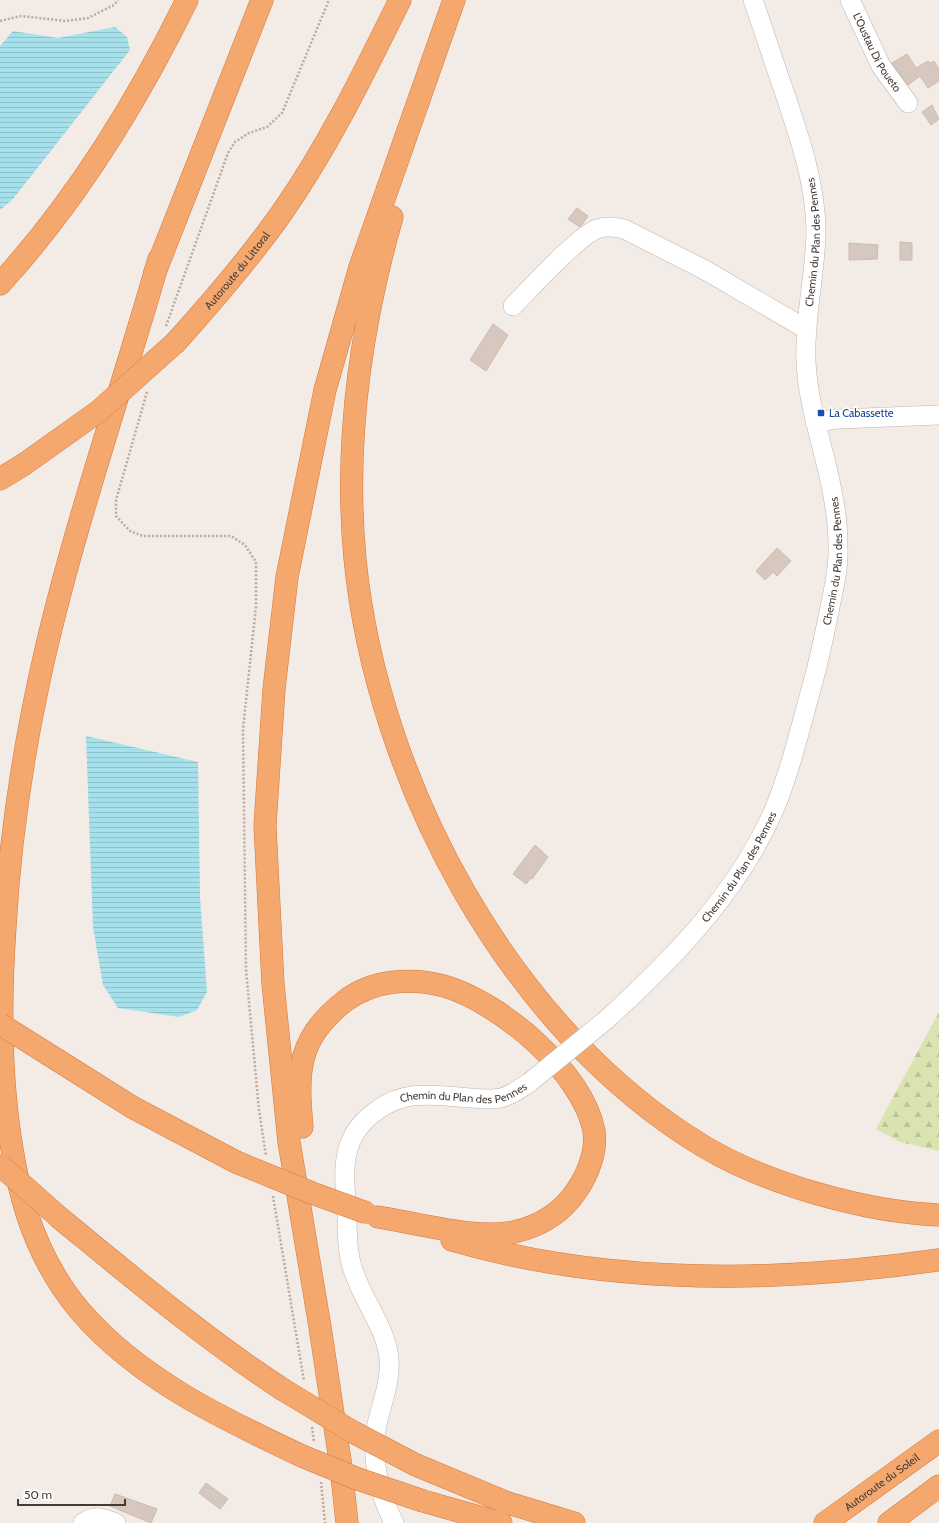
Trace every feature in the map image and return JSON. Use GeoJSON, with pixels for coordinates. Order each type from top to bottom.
{"type":"FeatureCollection","features":[{"type":"Feature","properties":{"kind":"highway"},"geometry":{"type":"LineString","coordinates":[[0,284],[53,222],[104,148],[148,74],[187,0]]}},
{"type":"Feature","properties":{"kind":"highway"},"geometry":{"type":"LineString","coordinates":[[0,852],[15,741],[41,623],[71,510],[88,454],[160,259],[262,0]]}},
{"type":"Feature","properties":{"kind":"highway","name":"Autoroute du Littoral"},"geometry":{"type":"LineString","coordinates":[[0,479],[23,465],[100,411],[170,337],[245,262],[281,213],[318,156],[361,80],[400,0]]}},
{"type":"Feature","properties":{"kind":"highway"},"geometry":{"type":"LineString","coordinates":[[455,0],[384,246],[367,314],[358,373],[353,454],[352,516],[355,560],[362,608],[378,679],[398,749],[433,831],[479,916],[517,974],[566,1032],[637,1099],[703,1146],[741,1165],[803,1189],[874,1207],[939,1215]]}},
{"type":"Feature","properties":{"kind":"highway"},"geometry":{"type":"LineString","coordinates":[[347,1523],[341,1467],[320,1327],[289,1142],[273,984],[265,826],[274,689],[287,577],[325,390],[360,267],[455,0]]}},
{"type":"Feature","properties":{"kind":"highway"},"geometry":{"type":"LineString","coordinates":[[160,259],[67,567],[44,657],[30,727],[8,878],[2,964],[2,1069],[10,1143],[18,1186],[39,1247],[80,1311],[111,1343],[160,1380],[248,1431],[308,1450],[358,1479],[423,1501],[501,1523]]}},
{"type":"Feature","properties":{"kind":"highway"},"geometry":{"type":"LineString","coordinates":[[320,1327],[300,1099],[301,1068],[304,1053],[319,1024],[349,998],[366,988],[382,983],[408,981],[443,986],[467,994],[494,1010],[544,1049],[561,1068],[588,1110],[594,1132],[593,1155],[586,1177],[572,1198],[559,1212],[540,1224],[513,1232],[488,1234],[468,1232],[373,1215]]}},
{"type":"Feature","properties":{"kind":"highway"},"geometry":{"type":"LineString","coordinates":[[0,1024],[132,1107],[236,1162],[312,1193],[373,1215],[491,1252],[564,1265],[646,1273],[741,1276],[816,1274],[939,1260]]}},
{"type":"Feature","properties":{"kind":"highway"},"geometry":{"type":"LineString","coordinates":[[0,1165],[61,1219],[187,1323],[246,1366],[282,1389],[353,1432],[416,1465],[508,1503],[574,1523]]}},
{"type":"Feature","properties":{"kind":"highway","name":"Autoroute du Soleil"},"geometry":{"type":"LineString","coordinates":[[825,1523],[939,1441]]}},
{"type":"Feature","properties":{"kind":"highway"},"geometry":{"type":"LineString","coordinates":[[889,1523],[939,1486]]}},
{"type":"Feature","properties":{"kind":"street","name":"Chemin du Plan des Pennes"},"geometry":{"type":"LineString","coordinates":[[394,1523],[386,1505],[377,1470],[375,1452],[375,1434],[387,1380],[389,1358],[382,1333],[351,1263],[344,1175],[346,1151],[354,1134],[363,1122],[387,1104],[398,1098],[411,1095],[442,1095],[484,1099],[500,1098],[514,1092],[530,1082],[606,1020],[668,961],[700,926],[732,886],[757,845],[775,808],[789,768],[819,660],[837,570],[838,550],[834,501],[814,422],[806,362],[806,329],[814,276],[816,229],[813,192],[805,152],[753,0]]}},
{"type":"Feature","properties":{"kind":"street","name":"L'Oustau Di Poueto"},"geometry":{"type":"LineString","coordinates":[[850,0],[881,66],[908,103]]}},
{"type":"Feature","properties":{"kind":"street"},"geometry":{"type":"LineString","coordinates":[[513,306],[582,238],[596,229],[611,226],[624,230],[705,270],[806,329]]}},
{"type":"Feature","properties":{"kind":"street"},"geometry":{"type":"LineString","coordinates":[[814,422],[838,419],[939,415]]}},
{"type":"Feature","properties":{"kind":"street"},"geometry":{"type":"LineString","coordinates":[[83,1523],[91,1517],[101,1517],[116,1523]]}},
{"type":"Feature","properties":{"kind":"path"},"geometry":{"type":"LineString","coordinates":[[0,21],[21,16],[66,22],[88,18],[114,5],[118,0]]}},
{"type":"Feature","properties":{"kind":"path"},"geometry":{"type":"LineString","coordinates":[[170,337],[228,153],[235,142],[249,133],[267,127],[282,113],[329,0]]}},
{"type":"Feature","properties":{"kind":"path"},"geometry":{"type":"LineString","coordinates":[[149,385],[116,500],[116,516],[130,531],[143,536],[231,536],[245,545],[256,562],[256,606],[243,729],[246,970],[258,1110],[266,1156]]}},
{"type":"Feature","properties":{"kind":"path"},"geometry":{"type":"LineString","coordinates":[[273,1196],[304,1382]]}},
{"type":"Feature","properties":{"kind":"path"},"geometry":{"type":"LineString","coordinates":[[308,1450],[311,1421]]}},
{"type":"Feature","properties":{"kind":"path"},"geometry":{"type":"LineString","coordinates":[[320,1476],[324,1499],[325,1523]]}},
{"type":"Feature","properties":{"kind":"green space"},"geometry":{"type":"Polygon","coordinates":[[[939,1012],[939,1151],[900,1142],[876,1129],[939,1012]]]}},
{"type":"Feature","properties":{"kind":"water"},"geometry":{"type":"Polygon","coordinates":[[[115,27],[127,37],[130,50],[13,199],[0,210],[0,46],[13,31],[58,38],[115,27]]]}},
{"type":"Feature","properties":{"kind":"water"},"geometry":{"type":"Polygon","coordinates":[[[86,736],[198,762],[200,897],[207,992],[197,1010],[179,1017],[118,1008],[103,985],[93,927],[86,736]]]}},
{"type":"Feature","properties":{"kind":"building"},"geometry":{"type":"Polygon","coordinates":[[[907,54],[916,68],[928,61],[930,63],[934,61],[939,69],[939,81],[928,88],[920,76],[908,85],[892,63],[907,54]]]}},
{"type":"Feature","properties":{"kind":"building"},"geometry":{"type":"Polygon","coordinates":[[[932,105],[939,119],[931,125],[922,112],[932,105]]]}},
{"type":"Feature","properties":{"kind":"building"},"geometry":{"type":"Polygon","coordinates":[[[577,208],[588,216],[580,227],[568,219],[577,208]]]}},
{"type":"Feature","properties":{"kind":"building"},"geometry":{"type":"Polygon","coordinates":[[[900,242],[912,243],[912,260],[900,260],[900,242]]]}},
{"type":"Feature","properties":{"kind":"building"},"geometry":{"type":"Polygon","coordinates":[[[849,243],[878,245],[877,259],[849,260],[849,243]]]}},
{"type":"Feature","properties":{"kind":"building"},"geometry":{"type":"Polygon","coordinates":[[[493,324],[508,335],[486,371],[470,360],[493,324]]]}},
{"type":"Feature","properties":{"kind":"building"},"geometry":{"type":"Polygon","coordinates":[[[777,548],[791,561],[777,576],[773,572],[765,580],[756,571],[777,548]]]}},
{"type":"Feature","properties":{"kind":"building"},"geometry":{"type":"Polygon","coordinates":[[[535,845],[548,857],[532,879],[531,878],[526,884],[513,874],[535,845]]]}},
{"type":"Feature","properties":{"kind":"building"},"geometry":{"type":"Polygon","coordinates":[[[206,1483],[228,1499],[220,1509],[199,1493],[206,1483]]]}},
{"type":"Feature","properties":{"kind":"building"},"geometry":{"type":"Polygon","coordinates":[[[115,1494],[157,1509],[151,1523],[110,1506],[115,1494]]]}},
{"type":"Feature","properties":{"kind":"place","name":"La Cabassette"},"geometry":{"type":"Point","coordinates":[821,413]}}]}
